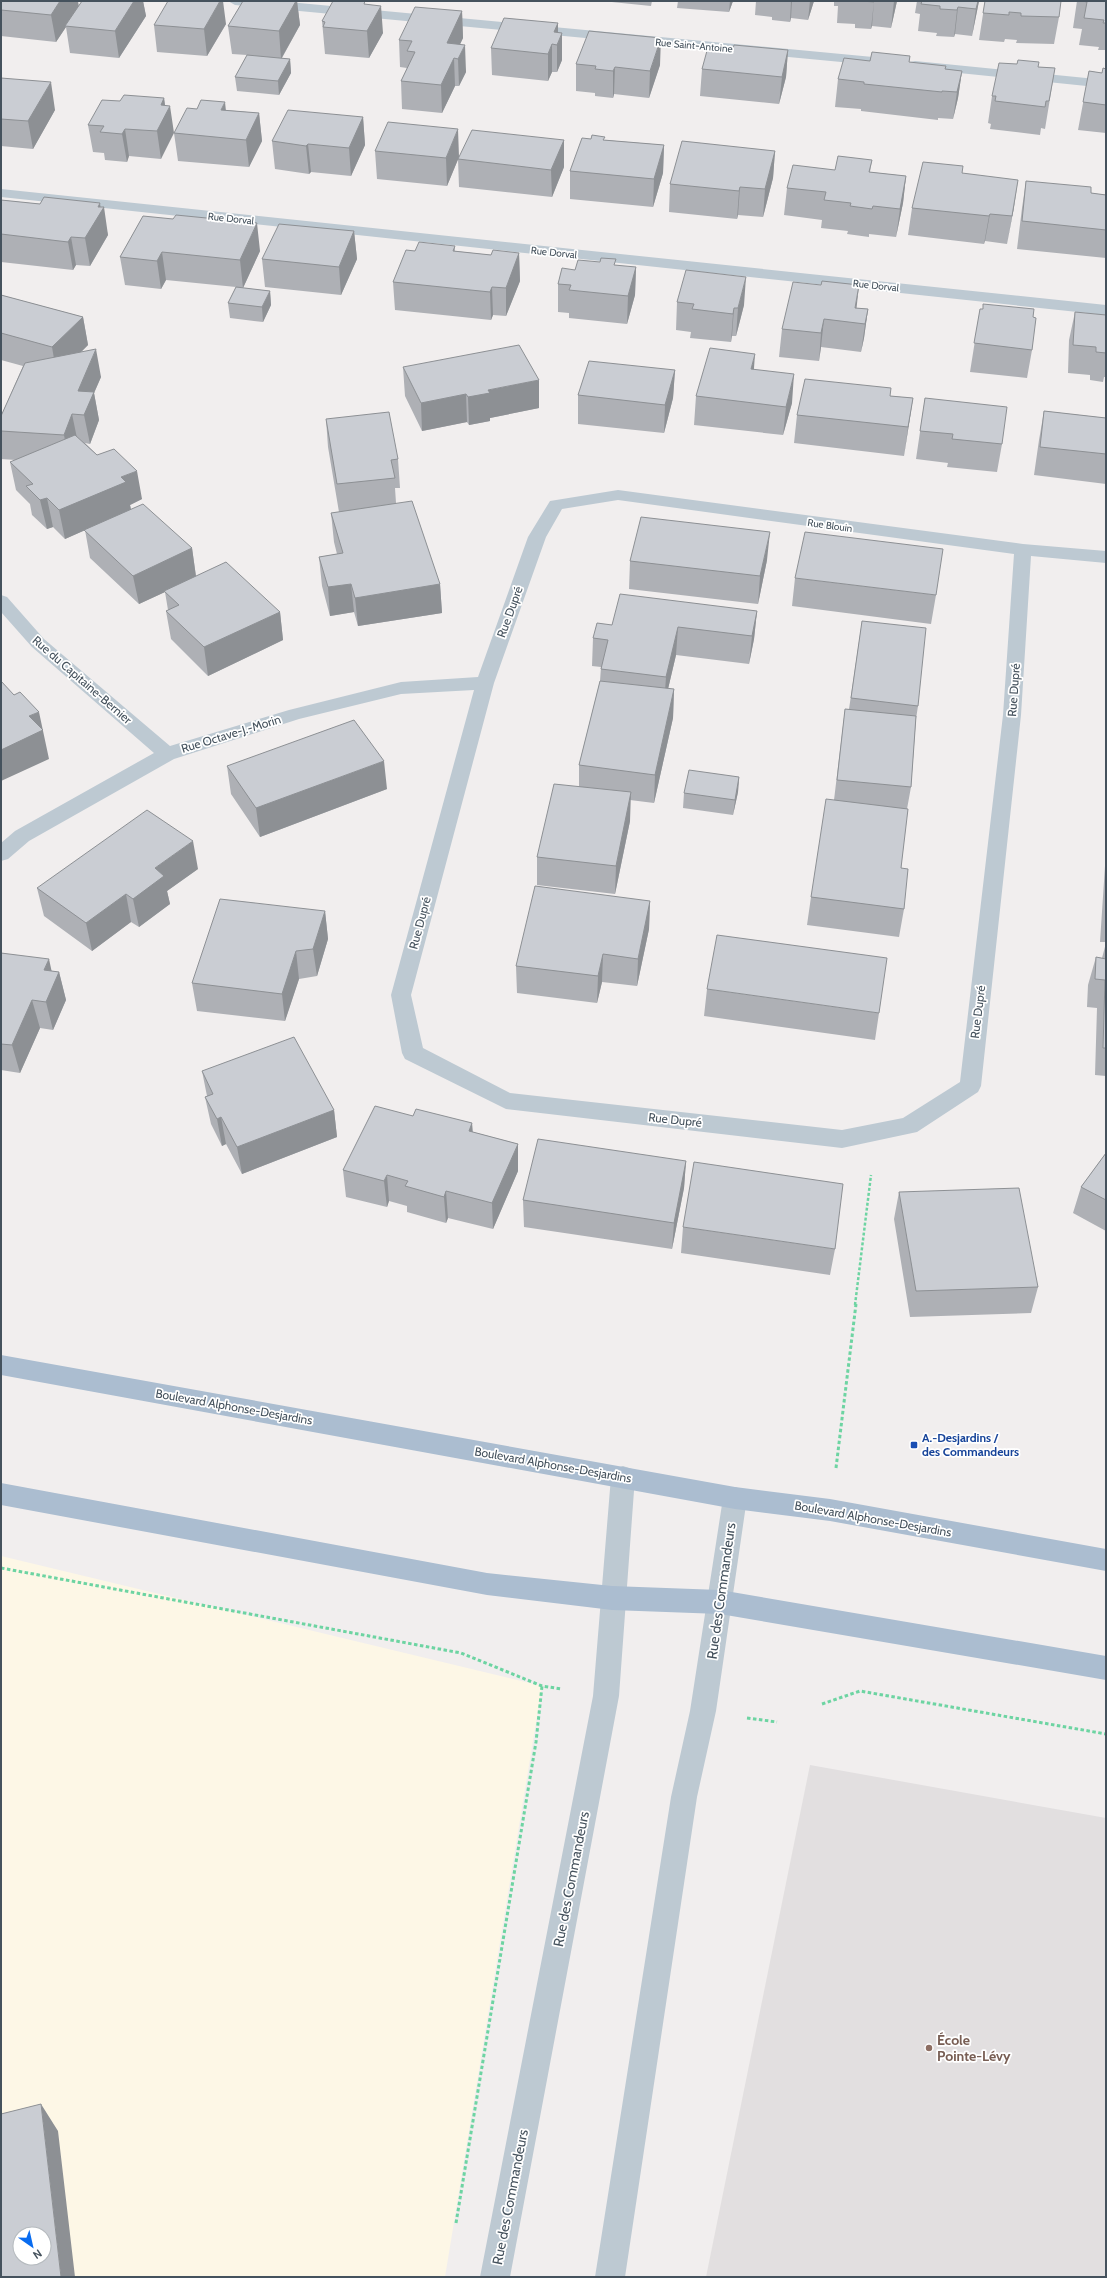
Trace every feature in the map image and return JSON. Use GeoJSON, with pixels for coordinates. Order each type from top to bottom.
{"type":"FeatureCollection","features":[{"type":"Feature","properties":{"kind":"main road","name":"Boulevard Alphonse-Desjardins"},"geometry":{"type":"LineString","coordinates":[[1,1365],[735,1498],[830,1510],[1106,1560]]}},
{"type":"Feature","properties":{"kind":"main road"},"geometry":{"type":"LineString","coordinates":[[1,1494],[487,1584],[612,1598],[720,1602],[1106,1668]]}},
{"type":"Feature","properties":{"kind":"street","name":"Rue Saint-Antoine"},"geometry":{"type":"LineString","coordinates":[[235,1],[884,62]]}},
{"type":"Feature","properties":{"kind":"street"},"geometry":{"type":"LineString","coordinates":[[900,64],[1106,84]]}},
{"type":"Feature","properties":{"kind":"street","name":"Rue Dorval"},"geometry":{"type":"LineString","coordinates":[[1,193],[1106,310]]}},
{"type":"Feature","properties":{"kind":"street","name":"Rue Blouin"},"geometry":{"type":"LineString","coordinates":[[556,505],[618,494],[1023,550],[1106,558]]}},
{"type":"Feature","properties":{"kind":"street","name":"Rue Dupré"},"geometry":{"type":"LineString","coordinates":[[556,505],[537,537],[485,682],[401,994],[413,1053],[506,1101],[842,1139],[909,1126],[970,1086],[1012,715],[1023,550]]}},
{"type":"Feature","properties":{"kind":"street","name":"Rue du Capitaine-Bernier"},"geometry":{"type":"LineString","coordinates":[[1,601],[38,643],[167,754]]}},
{"type":"Feature","properties":{"kind":"street","name":"Rue Octave-J.-Morin"},"geometry":{"type":"LineString","coordinates":[[1,854],[22,836],[167,754],[296,714],[401,688],[485,682]]}},
{"type":"Feature","properties":{"kind":"street","name":"Rue des Commandeurs"},"geometry":{"type":"LineString","coordinates":[[495,2277],[606,1696],[612,1598],[623,1477]]}},
{"type":"Feature","properties":{"kind":"street","name":"Rue des Commandeurs"},"geometry":{"type":"LineString","coordinates":[[610,2277],[684,1797],[703,1711],[735,1498]]}},
{"type":"Feature","properties":{"kind":"path"},"geometry":{"type":"LineString","coordinates":[[830,1510],[876,1132]]}},
{"type":"Feature","properties":{"kind":"path"},"geometry":{"type":"LineString","coordinates":[[1,1568],[461,1653],[542,1686],[559,1689]]}},
{"type":"Feature","properties":{"kind":"path"},"geometry":{"type":"LineString","coordinates":[[454,2230],[536,1742],[542,1686]]}},
{"type":"Feature","properties":{"kind":"path"},"geometry":{"type":"LineString","coordinates":[[822,1704],[860,1691],[1106,1734]]}},
{"type":"Feature","properties":{"kind":"shaded area"},"geometry":{"type":"Polygon","coordinates":[[[1,1556],[542,1686],[445,2277],[1,2277],[1,1556]]]}},
{"type":"Feature","properties":{"kind":"shaded area","name":"École Pointe-Lévy"},"geometry":{"type":"Polygon","coordinates":[[[810,1765],[1106,1818],[1106,2277],[706,2277],[810,1765]]]}},
{"type":"Feature","properties":{"kind":"building"},"geometry":{"type":"Polygon","coordinates":[[[1,1],[60,1],[51,15],[1,10],[1,1]]]}},
{"type":"Feature","properties":{"kind":"building"},"geometry":{"type":"Polygon","coordinates":[[[82,1],[134,1],[115,31],[65,26],[82,1]]]}},
{"type":"Feature","properties":{"kind":"building"},"geometry":{"type":"Polygon","coordinates":[[[168,1],[220,1],[204,29],[154,25],[168,1]]]}},
{"type":"Feature","properties":{"kind":"building"},"geometry":{"type":"Polygon","coordinates":[[[243,1],[296,1],[279,31],[228,26],[243,1]]]}},
{"type":"Feature","properties":{"kind":"building"},"geometry":{"type":"Polygon","coordinates":[[[333,1],[365,1],[364,4],[381,6],[367,31],[323,27],[325,22],[322,21],[333,1]]]}},
{"type":"Feature","properties":{"kind":"building"},"geometry":{"type":"Polygon","coordinates":[[[922,1],[978,1],[976,9],[958,7],[957,10],[940,9],[940,6],[921,4],[922,1]]]}},
{"type":"Feature","properties":{"kind":"building"},"geometry":{"type":"Polygon","coordinates":[[[985,1],[1061,1],[1059,17],[1021,16],[1021,13],[1009,12],[1009,15],[983,13],[985,1]]]}},
{"type":"Feature","properties":{"kind":"building"},"geometry":{"type":"Polygon","coordinates":[[[1082,1],[1106,1],[1106,23],[1103,23],[1104,20],[1084,18],[1087,2],[1082,1]]]}},
{"type":"Feature","properties":{"kind":"building"},"geometry":{"type":"Polygon","coordinates":[[[415,7],[462,11],[447,43],[465,45],[458,59],[454,58],[441,85],[401,81],[415,52],[407,51],[412,41],[399,40],[415,7]]]}},
{"type":"Feature","properties":{"kind":"building"},"geometry":{"type":"Polygon","coordinates":[[[504,18],[558,23],[554,32],[562,33],[557,45],[552,44],[548,54],[491,48],[504,18]]]}},
{"type":"Feature","properties":{"kind":"building"},"geometry":{"type":"Polygon","coordinates":[[[589,31],[661,38],[650,71],[615,67],[613,71],[595,69],[596,66],[576,64],[589,31]]]}},
{"type":"Feature","properties":{"kind":"building"},"geometry":{"type":"Polygon","coordinates":[[[734,45],[788,50],[782,77],[702,69],[708,47],[733,49],[734,45]]]}},
{"type":"Feature","properties":{"kind":"building"},"geometry":{"type":"Polygon","coordinates":[[[872,52],[910,56],[909,62],[946,66],[945,69],[962,71],[957,92],[942,92],[864,84],[864,82],[838,79],[844,58],[870,61],[872,52]]]}},
{"type":"Feature","properties":{"kind":"building"},"geometry":{"type":"Polygon","coordinates":[[[247,55],[290,59],[278,81],[235,77],[247,55]]]}},
{"type":"Feature","properties":{"kind":"building"},"geometry":{"type":"Polygon","coordinates":[[[1018,60],[1039,62],[1038,67],[1055,68],[1049,101],[1046,101],[1045,107],[995,101],[996,96],[992,96],[999,63],[1017,64],[1018,60]]]}},
{"type":"Feature","properties":{"kind":"building"},"geometry":{"type":"Polygon","coordinates":[[[1103,68],[1106,69],[1106,105],[1083,102],[1089,71],[1102,73],[1103,68]]]}},
{"type":"Feature","properties":{"kind":"building"},"geometry":{"type":"Polygon","coordinates":[[[1,78],[51,82],[28,121],[1,119],[1,78]]]}},
{"type":"Feature","properties":{"kind":"building"},"geometry":{"type":"Polygon","coordinates":[[[124,95],[164,98],[161,105],[170,106],[157,131],[125,129],[122,134],[100,132],[104,126],[88,125],[102,100],[120,101],[124,95]]]}},
{"type":"Feature","properties":{"kind":"building"},"geometry":{"type":"Polygon","coordinates":[[[201,100],[225,102],[221,110],[259,113],[246,140],[174,133],[187,108],[197,109],[201,100]]]}},
{"type":"Feature","properties":{"kind":"building"},"geometry":{"type":"Polygon","coordinates":[[[288,110],[363,117],[349,148],[308,144],[306,146],[272,141],[288,110]]]}},
{"type":"Feature","properties":{"kind":"building"},"geometry":{"type":"Polygon","coordinates":[[[388,122],[458,129],[446,158],[375,151],[388,122]]]}},
{"type":"Feature","properties":{"kind":"building"},"geometry":{"type":"Polygon","coordinates":[[[472,130],[564,140],[551,170],[458,159],[472,130]]]}},
{"type":"Feature","properties":{"kind":"building"},"geometry":{"type":"Polygon","coordinates":[[[592,135],[605,137],[603,140],[664,145],[654,179],[570,171],[582,138],[591,139],[592,135]]]}},
{"type":"Feature","properties":{"kind":"building"},"geometry":{"type":"Polygon","coordinates":[[[682,141],[775,151],[765,189],[740,187],[739,191],[670,184],[682,141]]]}},
{"type":"Feature","properties":{"kind":"building"},"geometry":{"type":"Polygon","coordinates":[[[838,156],[872,160],[869,172],[906,176],[900,209],[873,206],[872,209],[850,206],[851,203],[824,200],[826,192],[787,188],[793,165],[835,170],[838,156]]]}},
{"type":"Feature","properties":{"kind":"building"},"geometry":{"type":"Polygon","coordinates":[[[923,162],[963,166],[962,173],[1018,180],[1012,216],[990,214],[989,216],[912,208],[923,162]]]}},
{"type":"Feature","properties":{"kind":"building"},"geometry":{"type":"Polygon","coordinates":[[[1026,181],[1091,187],[1091,193],[1106,195],[1106,230],[1022,221],[1026,181]]]}},
{"type":"Feature","properties":{"kind":"building"},"geometry":{"type":"Polygon","coordinates":[[[44,197],[100,203],[98,207],[104,207],[85,238],[71,237],[68,242],[1,234],[1,200],[40,204],[44,197]]]}},
{"type":"Feature","properties":{"kind":"building"},"geometry":{"type":"Polygon","coordinates":[[[176,215],[257,223],[240,260],[162,252],[157,261],[120,257],[143,216],[173,219],[176,215]]]}},
{"type":"Feature","properties":{"kind":"building"},"geometry":{"type":"Polygon","coordinates":[[[279,224],[354,231],[339,267],[262,259],[279,224]]]}},
{"type":"Feature","properties":{"kind":"building"},"geometry":{"type":"Polygon","coordinates":[[[419,242],[455,246],[453,251],[491,255],[493,250],[519,253],[506,288],[492,287],[490,292],[393,282],[406,250],[415,251],[419,242]]]}},
{"type":"Feature","properties":{"kind":"building"},"geometry":{"type":"Polygon","coordinates":[[[601,258],[616,259],[614,265],[636,267],[628,296],[569,290],[571,285],[558,284],[562,268],[575,270],[578,260],[600,262],[601,258]]]}},
{"type":"Feature","properties":{"kind":"building"},"geometry":{"type":"Polygon","coordinates":[[[686,270],[746,277],[738,308],[734,308],[733,314],[692,309],[694,304],[677,302],[686,270]]]}},
{"type":"Feature","properties":{"kind":"building"},"geometry":{"type":"Polygon","coordinates":[[[822,281],[859,285],[855,308],[868,309],[865,324],[824,319],[821,333],[782,329],[793,282],[821,285],[822,281]]]}},
{"type":"Feature","properties":{"kind":"building"},"geometry":{"type":"Polygon","coordinates":[[[236,287],[270,291],[262,307],[228,303],[236,287]]]}},
{"type":"Feature","properties":{"kind":"building"},"geometry":{"type":"Polygon","coordinates":[[[1,295],[83,317],[52,347],[1,333],[1,295]]]}},
{"type":"Feature","properties":{"kind":"building"},"geometry":{"type":"Polygon","coordinates":[[[983,304],[1034,309],[1033,317],[1036,318],[1032,350],[974,343],[980,309],[983,309],[983,304]]]}},
{"type":"Feature","properties":{"kind":"building"},"geometry":{"type":"Polygon","coordinates":[[[1075,312],[1106,315],[1106,353],[1096,352],[1096,347],[1073,345],[1075,312]]]}},
{"type":"Feature","properties":{"kind":"building"},"geometry":{"type":"Polygon","coordinates":[[[519,345],[539,380],[488,390],[490,393],[468,397],[466,394],[421,403],[403,367],[519,345]]]}},
{"type":"Feature","properties":{"kind":"building"},"geometry":{"type":"Polygon","coordinates":[[[710,348],[755,354],[751,369],[794,374],[786,407],[696,396],[710,348]]]}},
{"type":"Feature","properties":{"kind":"building"},"geometry":{"type":"Polygon","coordinates":[[[96,349],[78,391],[94,392],[84,415],[72,414],[64,435],[1,431],[1,416],[25,363],[96,349]]]}},
{"type":"Feature","properties":{"kind":"building"},"geometry":{"type":"Polygon","coordinates":[[[589,361],[675,370],[665,405],[578,395],[589,361]]]}},
{"type":"Feature","properties":{"kind":"building"},"geometry":{"type":"Polygon","coordinates":[[[805,379],[891,388],[890,396],[913,398],[908,427],[797,415],[805,379]]]}},
{"type":"Feature","properties":{"kind":"building"},"geometry":{"type":"Polygon","coordinates":[[[925,398],[1007,407],[1002,444],[952,439],[953,434],[920,431],[925,398]]]}},
{"type":"Feature","properties":{"kind":"building"},"geometry":{"type":"Polygon","coordinates":[[[1044,411],[1106,418],[1106,454],[1040,447],[1044,411]]]}},
{"type":"Feature","properties":{"kind":"building"},"geometry":{"type":"Polygon","coordinates":[[[389,412],[398,459],[391,460],[395,478],[337,484],[326,419],[389,412]]]}},
{"type":"Feature","properties":{"kind":"building"},"geometry":{"type":"Polygon","coordinates":[[[75,435],[97,455],[114,449],[137,471],[121,477],[126,482],[59,510],[47,498],[40,500],[26,486],[33,484],[10,462],[75,435]]]}},
{"type":"Feature","properties":{"kind":"building"},"geometry":{"type":"Polygon","coordinates":[[[412,501],[440,584],[355,598],[351,584],[328,587],[319,557],[343,553],[331,513],[412,501]]]}},
{"type":"Feature","properties":{"kind":"building"},"geometry":{"type":"Polygon","coordinates":[[[143,504],[192,548],[133,576],[84,530],[143,504]]]}},
{"type":"Feature","properties":{"kind":"building"},"geometry":{"type":"Polygon","coordinates":[[[641,517],[770,532],[760,576],[630,561],[641,517]]]}},
{"type":"Feature","properties":{"kind":"building"},"geometry":{"type":"Polygon","coordinates":[[[805,532],[943,549],[936,595],[795,578],[805,532]]]}},
{"type":"Feature","properties":{"kind":"building"},"geometry":{"type":"Polygon","coordinates":[[[226,562],[280,612],[204,647],[166,611],[179,605],[164,591],[226,562]]]}},
{"type":"Feature","properties":{"kind":"building"},"geometry":{"type":"Polygon","coordinates":[[[620,594],[757,611],[752,636],[678,627],[666,677],[601,669],[608,640],[593,638],[597,623],[612,625],[620,594]]]}},
{"type":"Feature","properties":{"kind":"building"},"geometry":{"type":"Polygon","coordinates":[[[862,621],[926,628],[918,706],[851,698],[862,621]]]}},
{"type":"Feature","properties":{"kind":"building"},"geometry":{"type":"Polygon","coordinates":[[[1,681],[14,695],[20,692],[39,712],[29,716],[43,730],[1,750],[1,681]]]}},
{"type":"Feature","properties":{"kind":"building"},"geometry":{"type":"Polygon","coordinates":[[[600,681],[674,689],[655,775],[579,765],[600,681]]]}},
{"type":"Feature","properties":{"kind":"building"},"geometry":{"type":"Polygon","coordinates":[[[845,709],[916,716],[911,787],[837,780],[845,709]]]}},
{"type":"Feature","properties":{"kind":"building"},"geometry":{"type":"Polygon","coordinates":[[[354,720],[384,761],[256,808],[227,766],[354,720]]]}},
{"type":"Feature","properties":{"kind":"building"},"geometry":{"type":"Polygon","coordinates":[[[689,770],[739,777],[735,800],[684,793],[689,770]]]}},
{"type":"Feature","properties":{"kind":"building"},"geometry":{"type":"Polygon","coordinates":[[[554,784],[631,792],[616,866],[537,857],[554,784]]]}},
{"type":"Feature","properties":{"kind":"building"},"geometry":{"type":"Polygon","coordinates":[[[826,799],[908,809],[901,868],[908,869],[904,909],[811,897],[826,799]]]}},
{"type":"Feature","properties":{"kind":"building"},"geometry":{"type":"Polygon","coordinates":[[[147,810],[193,841],[155,868],[164,876],[133,899],[126,894],[86,923],[37,888],[147,810]]]}},
{"type":"Feature","properties":{"kind":"building"},"geometry":{"type":"Polygon","coordinates":[[[535,886],[650,901],[638,959],[603,954],[598,976],[516,966],[535,886]]]}},
{"type":"Feature","properties":{"kind":"building"},"geometry":{"type":"Polygon","coordinates":[[[220,899],[325,911],[313,949],[296,951],[282,994],[192,983],[220,899]]]}},
{"type":"Feature","properties":{"kind":"building"},"geometry":{"type":"Polygon","coordinates":[[[717,935],[887,958],[879,1013],[707,989],[717,935]]]}},
{"type":"Feature","properties":{"kind":"building"},"geometry":{"type":"Polygon","coordinates":[[[1,953],[49,959],[44,970],[59,972],[46,1002],[32,1000],[12,1045],[1,1044],[1,953]]]}},
{"type":"Feature","properties":{"kind":"building"},"geometry":{"type":"Polygon","coordinates":[[[1096,957],[1106,959],[1106,1048],[1103,1048],[1105,980],[1095,979],[1096,957]]]}},
{"type":"Feature","properties":{"kind":"building"},"geometry":{"type":"Polygon","coordinates":[[[294,1037],[334,1110],[237,1147],[221,1117],[217,1119],[205,1097],[213,1094],[202,1071],[294,1037]]]}},
{"type":"Feature","properties":{"kind":"building"},"geometry":{"type":"Polygon","coordinates":[[[375,1106],[413,1116],[416,1109],[472,1123],[469,1131],[518,1144],[492,1203],[446,1191],[444,1197],[405,1186],[408,1181],[387,1175],[384,1181],[343,1170],[375,1106]]]}},
{"type":"Feature","properties":{"kind":"building"},"geometry":{"type":"Polygon","coordinates":[[[538,1139],[686,1161],[674,1223],[523,1200],[538,1139]]]}},
{"type":"Feature","properties":{"kind":"building"},"geometry":{"type":"Polygon","coordinates":[[[1106,1153],[1106,1200],[1081,1187],[1106,1153]]]}},
{"type":"Feature","properties":{"kind":"building"},"geometry":{"type":"Polygon","coordinates":[[[694,1162],[843,1184],[835,1249],[683,1227],[694,1162]]]}},
{"type":"Feature","properties":{"kind":"building"},"geometry":{"type":"Polygon","coordinates":[[[1019,1188],[1038,1287],[916,1291],[899,1192],[1019,1188]]]}},
{"type":"Feature","properties":{"kind":"building"},"geometry":{"type":"Polygon","coordinates":[[[41,2104],[61,2277],[1,2277],[1,2114],[41,2104]]]}},
{"type":"Feature","properties":{"kind":"place","name":"A.-Desjardins / des Commandeurs"},"geometry":{"type":"Point","coordinates":[914,1445]}},
{"type":"Feature","properties":{"kind":"place","name":"École Pointe-Lévy"},"geometry":{"type":"Point","coordinates":[929,2048]}}]}
